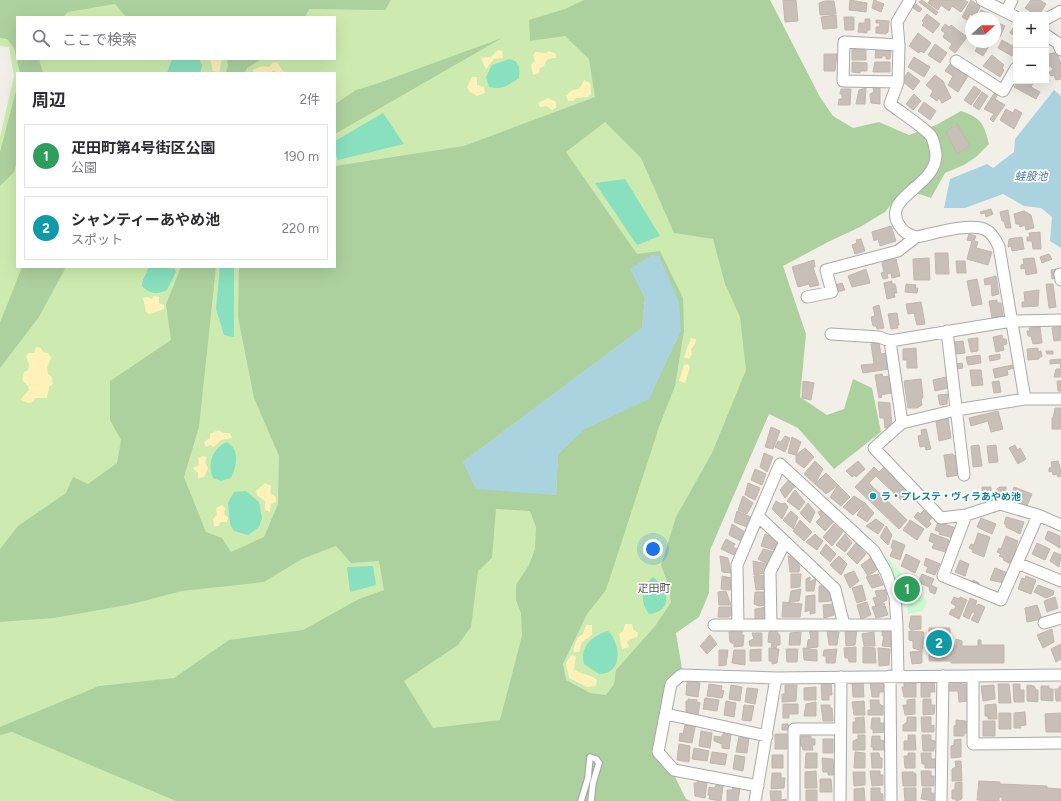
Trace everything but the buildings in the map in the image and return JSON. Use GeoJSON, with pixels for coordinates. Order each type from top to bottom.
{"type":"FeatureCollection","features":[{"type":"Feature","properties":{"kind":"street"},"geometry":{"type":"LineString","coordinates":[[910,0],[897,22],[899,45],[898,82],[890,104],[931,136],[935,148],[936,163],[927,177],[898,204],[894,212],[896,221],[901,229],[908,235],[916,237],[973,226],[985,229],[994,237],[999,247],[1025,399]]}},
{"type":"Feature","properties":{"kind":"street"},"geometry":{"type":"LineString","coordinates":[[982,0],[1013,16]]}},
{"type":"Feature","properties":{"kind":"street"},"geometry":{"type":"LineString","coordinates":[[1006,12],[1012,0]]}},
{"type":"Feature","properties":{"kind":"street"},"geometry":{"type":"LineString","coordinates":[[1049,18],[1061,11]]}},
{"type":"Feature","properties":{"kind":"street"},"geometry":{"type":"LineString","coordinates":[[1049,37],[1058,43],[1061,50]]}},
{"type":"Feature","properties":{"kind":"street"},"geometry":{"type":"LineString","coordinates":[[898,82],[843,81],[844,42],[899,45]]}},
{"type":"Feature","properties":{"kind":"street"},"geometry":{"type":"LineString","coordinates":[[956,61],[1003,91],[1013,73]]}},
{"type":"Feature","properties":{"kind":"street"},"geometry":{"type":"LineString","coordinates":[[807,298],[832,292],[826,270],[898,251],[916,237]]}},
{"type":"Feature","properties":{"kind":"street"},"geometry":{"type":"LineString","coordinates":[[832,334],[880,337],[890,341],[1012,321],[1061,320]]}},
{"type":"Feature","properties":{"kind":"street"},"geometry":{"type":"LineString","coordinates":[[947,331],[964,475]]}},
{"type":"Feature","properties":{"kind":"street"},"geometry":{"type":"LineString","coordinates":[[890,341],[902,423]]}},
{"type":"Feature","properties":{"kind":"street"},"geometry":{"type":"LineString","coordinates":[[1061,398],[1025,399],[956,410],[902,423],[874,448],[941,518],[966,515],[1000,504],[1038,515],[1061,526]]}},
{"type":"Feature","properties":{"kind":"street"},"geometry":{"type":"LineString","coordinates":[[738,625],[737,565],[780,464],[874,551],[886,572],[894,597],[897,625],[894,676],[891,801]]}},
{"type":"Feature","properties":{"kind":"street"},"geometry":{"type":"LineString","coordinates":[[966,515],[943,576],[1001,600],[1038,515]]}},
{"type":"Feature","properties":{"kind":"street"},"geometry":{"type":"LineString","coordinates":[[758,516],[835,589],[844,625]]}},
{"type":"Feature","properties":{"kind":"street"},"geometry":{"type":"LineString","coordinates":[[771,625],[770,572],[785,542]]}},
{"type":"Feature","properties":{"kind":"street"},"geometry":{"type":"LineString","coordinates":[[1017,563],[1061,581]]}},
{"type":"Feature","properties":{"kind":"street"},"geometry":{"type":"LineString","coordinates":[[1044,623],[1061,618]]}},
{"type":"Feature","properties":{"kind":"street"},"geometry":{"type":"LineString","coordinates":[[714,625],[897,625]]}},
{"type":"Feature","properties":{"kind":"street"},"geometry":{"type":"LineString","coordinates":[[758,786],[674,770],[658,752],[671,684],[681,675],[776,678],[1061,675]]}},
{"type":"Feature","properties":{"kind":"street"},"geometry":{"type":"LineString","coordinates":[[941,801],[942,676]]}},
{"type":"Feature","properties":{"kind":"street"},"geometry":{"type":"LineString","coordinates":[[973,676],[973,744],[1061,743]]}},
{"type":"Feature","properties":{"kind":"street"},"geometry":{"type":"LineString","coordinates":[[840,801],[841,677]]}},
{"type":"Feature","properties":{"kind":"street"},"geometry":{"type":"LineString","coordinates":[[755,801],[776,678]]}},
{"type":"Feature","properties":{"kind":"street"},"geometry":{"type":"LineString","coordinates":[[666,714],[767,736]]}},
{"type":"Feature","properties":{"kind":"street"},"geometry":{"type":"LineString","coordinates":[[794,801],[794,729],[840,729]]}},
{"type":"Feature","properties":{"kind":"lane"},"geometry":{"type":"LineString","coordinates":[[581,801],[588,778],[590,757],[596,759],[599,763],[593,783],[591,801]]}},
{"type":"Feature","properties":{"kind":"green space"},"geometry":{"type":"Polygon","coordinates":[[[0,0],[613,0],[795,336],[643,705],[615,801],[0,801],[0,137],[14,76],[9,47],[0,46],[0,0]]]}},
{"type":"Feature","properties":{"kind":"green space"},"geometry":{"type":"Polygon","coordinates":[[[0,0],[391,0],[385,10],[309,9],[306,16],[125,16],[115,4],[68,12],[64,16],[16,16],[16,56],[14,48],[7,39],[0,38],[0,0]]]}},
{"type":"Feature","properties":{"kind":"green space"},"geometry":{"type":"Polygon","coordinates":[[[584,0],[770,0],[820,97],[833,116],[853,128],[879,122],[909,135],[936,125],[961,111],[973,116],[981,122],[989,144],[976,157],[964,165],[945,173],[931,198],[904,189],[885,212],[860,227],[783,266],[806,334],[800,397],[827,415],[844,409],[853,379],[872,388],[881,432],[834,469],[798,428],[769,414],[710,550],[709,593],[699,617],[676,633],[682,669],[666,685],[661,718],[652,749],[675,777],[686,799],[691,801],[176,801],[12,732],[0,735],[0,727],[99,686],[174,678],[229,640],[303,630],[359,599],[384,590],[379,561],[351,563],[336,546],[302,559],[264,582],[182,591],[132,604],[54,618],[0,622],[0,549],[18,526],[66,493],[73,477],[88,484],[117,463],[121,440],[110,420],[110,381],[171,340],[166,304],[181,268],[216,268],[199,427],[184,477],[206,532],[222,538],[231,552],[264,537],[278,504],[279,456],[254,398],[238,317],[239,268],[336,268],[336,166],[464,146],[595,97],[589,59],[565,36],[530,41],[529,20],[565,9],[584,0]],[[605,122],[566,152],[637,254],[660,251],[683,298],[684,331],[675,386],[660,424],[606,590],[587,614],[563,664],[566,680],[590,693],[606,695],[614,684],[616,670],[656,625],[671,602],[669,587],[661,565],[676,517],[712,453],[746,370],[740,317],[725,284],[713,239],[674,233],[641,158],[605,122]],[[956,124],[946,131],[957,154],[970,146],[956,124]],[[631,269],[645,298],[642,328],[463,462],[556,495],[558,454],[584,429],[649,398],[681,330],[631,269]],[[496,509],[492,558],[478,571],[471,627],[458,645],[404,681],[433,728],[500,720],[522,636],[521,613],[516,600],[516,585],[529,565],[535,549],[536,527],[530,511],[496,509]]]}},
{"type":"Feature","properties":{"kind":"green space"},"geometry":{"type":"Polygon","coordinates":[[[502,38],[336,133],[336,103],[356,90],[502,38]]]}},
{"type":"Feature","properties":{"kind":"green space"},"geometry":{"type":"Polygon","coordinates":[[[510,59],[516,62],[519,66],[519,78],[505,86],[498,88],[489,87],[486,77],[492,65],[510,59]]]}},
{"type":"Feature","properties":{"kind":"green space"},"geometry":{"type":"Polygon","coordinates":[[[17,60],[39,60],[43,72],[20,72],[17,60]]]}},
{"type":"Feature","properties":{"kind":"green space"},"geometry":{"type":"Polygon","coordinates":[[[172,60],[200,60],[202,65],[200,72],[167,72],[172,60]]]}},
{"type":"Feature","properties":{"kind":"green space"},"geometry":{"type":"Polygon","coordinates":[[[227,60],[260,60],[247,68],[245,72],[226,72],[228,65],[227,60]]]}},
{"type":"Feature","properties":{"kind":"green space"},"geometry":{"type":"Polygon","coordinates":[[[16,91],[16,165],[14,172],[0,186],[0,152],[16,91]]]}},
{"type":"Feature","properties":{"kind":"green space"},"geometry":{"type":"Polygon","coordinates":[[[383,113],[404,144],[338,160],[336,155],[336,140],[383,113]]]}},
{"type":"Feature","properties":{"kind":"green space"},"geometry":{"type":"Polygon","coordinates":[[[625,179],[660,236],[637,245],[595,183],[625,179]]]}},
{"type":"Feature","properties":{"kind":"green space"},"geometry":{"type":"Polygon","coordinates":[[[22,268],[65,268],[39,317],[0,368],[0,323],[22,268]]]}},
{"type":"Feature","properties":{"kind":"green space"},"geometry":{"type":"Polygon","coordinates":[[[148,268],[174,268],[176,272],[167,290],[160,293],[154,293],[148,291],[142,286],[148,268]]]}},
{"type":"Feature","properties":{"kind":"green space"},"geometry":{"type":"Polygon","coordinates":[[[220,268],[234,268],[234,337],[224,335],[216,309],[220,268]]]}},
{"type":"Feature","properties":{"kind":"green space"},"geometry":{"type":"Polygon","coordinates":[[[227,442],[234,449],[236,454],[236,463],[231,478],[221,481],[213,478],[211,473],[211,462],[214,453],[218,448],[227,442]]]}},
{"type":"Feature","properties":{"kind":"green space"},"geometry":{"type":"Polygon","coordinates":[[[246,491],[259,502],[262,518],[259,527],[248,535],[234,531],[230,524],[228,503],[234,492],[246,491]]]}},
{"type":"Feature","properties":{"kind":"green space"},"geometry":{"type":"Polygon","coordinates":[[[884,554],[927,601],[923,611],[908,614],[907,605],[902,605],[894,577],[884,554]]]}},
{"type":"Feature","properties":{"kind":"green space"},"geometry":{"type":"Polygon","coordinates":[[[373,566],[376,585],[350,592],[347,567],[373,566]]]}},
{"type":"Feature","properties":{"kind":"green space"},"geometry":{"type":"Polygon","coordinates":[[[653,577],[663,587],[666,593],[666,599],[662,609],[649,614],[644,604],[643,594],[646,585],[653,577]]]}},
{"type":"Feature","properties":{"kind":"green space"},"geometry":{"type":"Polygon","coordinates":[[[608,631],[614,640],[618,652],[616,663],[609,672],[599,674],[584,664],[583,658],[585,647],[597,635],[608,631]]]}},
{"type":"Feature","properties":{"kind":"sand"},"geometry":{"type":"Polygon","coordinates":[[[498,50],[502,51],[503,58],[494,59],[486,69],[481,58],[491,57],[498,50]]]}},
{"type":"Feature","properties":{"kind":"sand"},"geometry":{"type":"Polygon","coordinates":[[[549,51],[556,54],[556,58],[548,59],[544,66],[540,68],[539,73],[533,75],[531,65],[535,61],[533,56],[535,52],[546,53],[549,51]]]}},
{"type":"Feature","properties":{"kind":"sand"},"geometry":{"type":"Polygon","coordinates":[[[210,60],[222,60],[219,72],[213,71],[210,60]]]}},
{"type":"Feature","properties":{"kind":"sand"},"geometry":{"type":"Polygon","coordinates":[[[277,62],[283,72],[276,72],[273,70],[272,72],[253,72],[253,70],[262,66],[269,67],[272,63],[277,62]]]}},
{"type":"Feature","properties":{"kind":"sand"},"geometry":{"type":"Polygon","coordinates":[[[472,77],[477,77],[477,85],[484,87],[485,93],[477,96],[470,92],[467,87],[472,77]]]}},
{"type":"Feature","properties":{"kind":"sand"},"geometry":{"type":"Polygon","coordinates":[[[584,80],[590,83],[591,94],[588,97],[576,98],[573,101],[568,101],[566,96],[572,90],[580,88],[584,80]]]}},
{"type":"Feature","properties":{"kind":"sand"},"geometry":{"type":"Polygon","coordinates":[[[548,98],[556,102],[556,108],[552,110],[547,106],[540,107],[538,103],[548,98]]]}},
{"type":"Feature","properties":{"kind":"sand"},"geometry":{"type":"Polygon","coordinates":[[[154,296],[159,297],[159,303],[164,305],[164,309],[150,314],[146,312],[143,298],[147,297],[152,299],[154,296]]]}},
{"type":"Feature","properties":{"kind":"sand"},"geometry":{"type":"Polygon","coordinates":[[[691,338],[696,339],[695,344],[691,349],[692,354],[689,359],[684,357],[691,338]]]}},
{"type":"Feature","properties":{"kind":"sand"},"geometry":{"type":"Polygon","coordinates":[[[36,347],[41,348],[43,352],[48,353],[51,358],[47,368],[48,374],[52,377],[53,384],[49,387],[47,398],[35,398],[33,402],[29,403],[22,401],[21,399],[29,390],[28,386],[22,380],[24,372],[28,370],[29,365],[26,356],[29,353],[34,353],[36,347]]]}},
{"type":"Feature","properties":{"kind":"sand"},"geometry":{"type":"Polygon","coordinates":[[[688,364],[690,367],[685,383],[679,381],[684,365],[688,364]]]}},
{"type":"Feature","properties":{"kind":"sand"},"geometry":{"type":"Polygon","coordinates":[[[219,430],[223,433],[230,433],[232,438],[221,440],[214,447],[210,445],[206,447],[204,442],[210,438],[210,434],[219,430]]]}},
{"type":"Feature","properties":{"kind":"sand"},"geometry":{"type":"Polygon","coordinates":[[[203,456],[207,457],[205,462],[208,468],[204,477],[198,478],[198,473],[193,468],[199,465],[198,458],[203,456]]]}},
{"type":"Feature","properties":{"kind":"sand"},"geometry":{"type":"Polygon","coordinates":[[[265,483],[271,486],[270,493],[276,497],[276,502],[271,504],[270,512],[265,510],[265,501],[257,495],[256,491],[265,483]]]}},
{"type":"Feature","properties":{"kind":"sand"},"geometry":{"type":"Polygon","coordinates":[[[222,505],[225,508],[224,515],[228,517],[227,522],[220,522],[219,526],[214,526],[213,519],[217,515],[216,508],[222,505]]]}},
{"type":"Feature","properties":{"kind":"sand"},"geometry":{"type":"Polygon","coordinates":[[[625,624],[632,624],[633,629],[638,633],[637,637],[630,639],[627,642],[629,647],[622,649],[619,634],[623,631],[625,624]]]}},
{"type":"Feature","properties":{"kind":"sand"},"geometry":{"type":"Polygon","coordinates":[[[586,625],[592,625],[592,635],[582,642],[579,652],[574,652],[573,649],[578,637],[583,634],[586,625]]]}},
{"type":"Feature","properties":{"kind":"sand"},"geometry":{"type":"Polygon","coordinates":[[[572,654],[576,657],[574,669],[597,680],[596,686],[587,687],[569,678],[566,663],[572,654]]]}},
{"type":"Feature","properties":{"kind":"water","name":"蛙股池"},"geometry":{"type":"Polygon","coordinates":[[[1054,90],[1061,96],[1061,248],[1050,241],[1052,217],[1041,208],[1024,206],[1003,194],[965,208],[944,208],[950,179],[987,164],[993,168],[1014,152],[1015,139],[1054,90]]]}},
{"type":"Feature","properties":{"kind":"water"},"geometry":{"type":"Polygon","coordinates":[[[652,255],[659,256],[679,302],[681,330],[649,399],[585,429],[558,454],[556,495],[476,489],[463,462],[642,328],[645,298],[630,269],[652,255]]]}},
{"type":"Feature","properties":{"kind":"place","name":"ラ・プレステ・ヴィラあやめ池"},"geometry":{"type":"Point","coordinates":[873,496]}},
{"type":"Feature","properties":{"kind":"place","name":"疋田町第4号街区公園"},"geometry":{"type":"Point","coordinates":[907,589]}},
{"type":"Feature","properties":{"kind":"place","name":"シャンティーあやめ池"},"geometry":{"type":"Point","coordinates":[939,643]}},
{"type":"Feature","properties":{"kind":"district","name":"疋田町"},"geometry":{"type":"Point","coordinates":[654,588]}}]}
